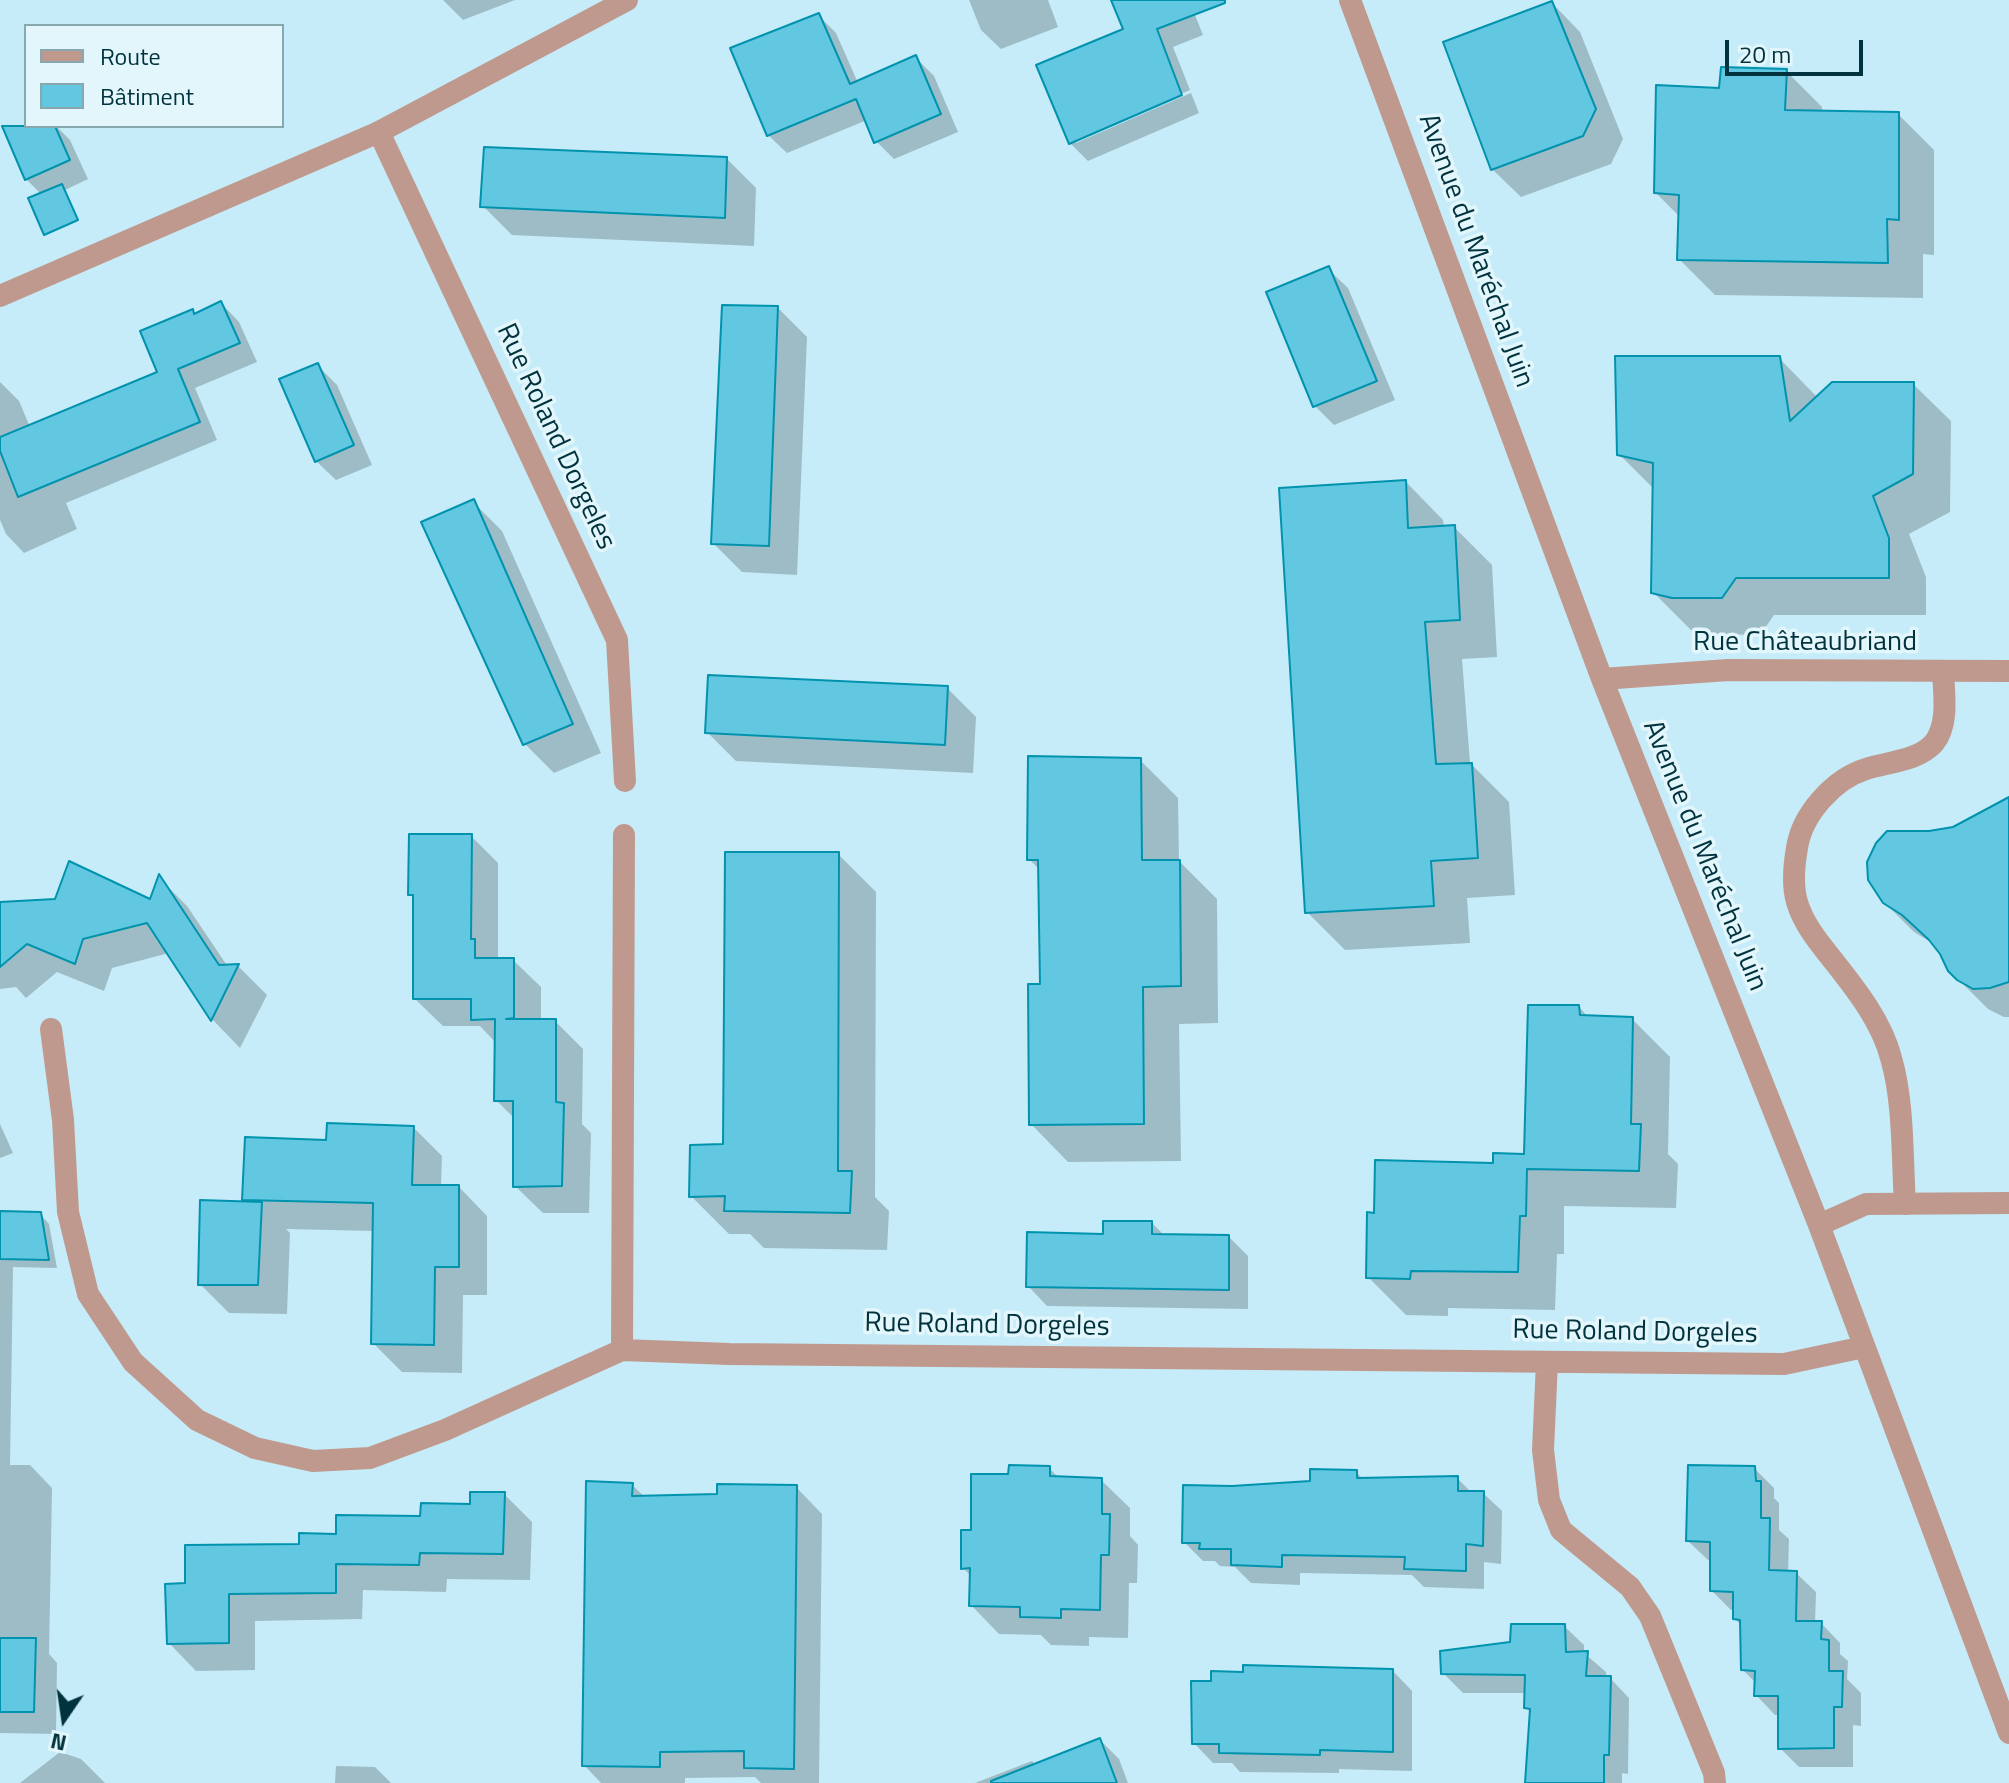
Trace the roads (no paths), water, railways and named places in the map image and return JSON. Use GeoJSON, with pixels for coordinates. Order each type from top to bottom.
{"type":"FeatureCollection","features":[{"type":"Feature","properties":{"kind":"street"},"geometry":{"type":"LineString","coordinates":[[0,296],[379,132],[627,0]]}},
{"type":"Feature","properties":{"kind":"street","name":"Avenue du Maréchal Juin"},"geometry":{"type":"LineString","coordinates":[[1350,0],[1602,679],[1819,1225],[2009,1733]]}},
{"type":"Feature","properties":{"kind":"street","name":"Rue Roland Dorgeles"},"geometry":{"type":"LineString","coordinates":[[379,132],[617,640],[625,781]]}},
{"type":"Feature","properties":{"kind":"street","name":"Rue Châteaubriand"},"geometry":{"type":"LineString","coordinates":[[1602,679],[1728,670],[2009,671]]}},
{"type":"Feature","properties":{"kind":"street"},"geometry":{"type":"LineString","coordinates":[[1905,1204],[1900,1116],[1891,1057],[1869,1008],[1810,931],[1797,902],[1794,870],[1798,842],[1810,813],[1835,787],[1862,770],[1921,754],[1935,741],[1944,718],[1943,672]]}},
{"type":"Feature","properties":{"kind":"street"},"geometry":{"type":"LineString","coordinates":[[51,1029],[63,1120],[68,1212],[88,1294],[133,1362],[197,1420],[255,1448],[313,1461],[370,1458],[445,1430],[622,1350],[624,835]]}},
{"type":"Feature","properties":{"kind":"street"},"geometry":{"type":"LineString","coordinates":[[1819,1225],[1866,1204],[2009,1203]]}},
{"type":"Feature","properties":{"kind":"street","name":"Rue Roland Dorgeles"},"geometry":{"type":"LineString","coordinates":[[622,1350],[1784,1364],[1864,1347]]}},
{"type":"Feature","properties":{"kind":"street"},"geometry":{"type":"LineString","coordinates":[[1547,1362],[1543,1450],[1549,1500],[1561,1530],[1630,1587],[1650,1616],[1714,1773],[1715,1783]]}}]}
